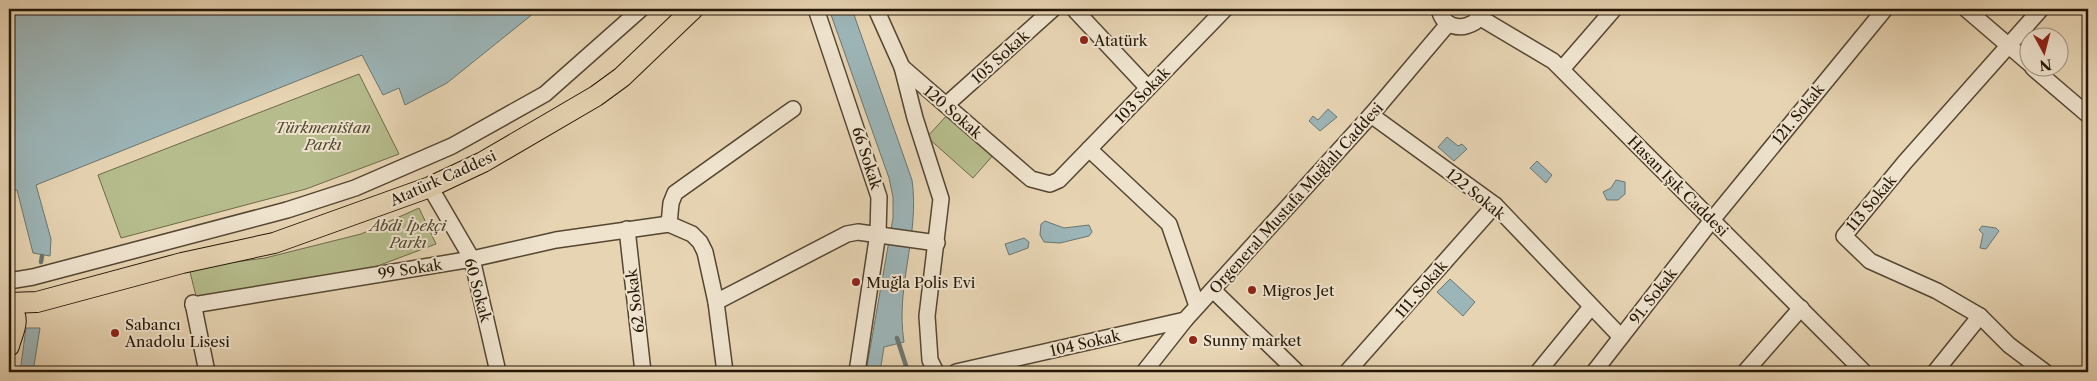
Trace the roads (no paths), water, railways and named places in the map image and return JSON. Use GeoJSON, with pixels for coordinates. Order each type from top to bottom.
{"type":"FeatureCollection","features":[{"type":"Feature","properties":{"kind":"main road","name":"Atatürk Caddesi"},"geometry":{"type":"LineString","coordinates":[[11,310],[182,263],[274,243],[430,188],[483,162],[596,96],[622,77],[693,9]]}},
{"type":"Feature","properties":{"kind":"main road"},"geometry":{"type":"LineString","coordinates":[[9,342],[15,332],[11,310]]}},
{"type":"Feature","properties":{"kind":"street"},"geometry":{"type":"LineString","coordinates":[[9,281],[33,277],[287,210],[355,188],[452,146],[545,94],[641,9]]}},
{"type":"Feature","properties":{"kind":"street","name":"66 Sokak"},"geometry":{"type":"LineString","coordinates":[[816,9],[876,182],[880,211],[882,234],[857,372]]}},
{"type":"Feature","properties":{"kind":"street","name":"120 Sokak"},"geometry":{"type":"LineString","coordinates":[[876,9],[902,68],[1031,179],[1050,184],[1059,180]]}},
{"type":"Feature","properties":{"kind":"street","name":"105 Sokak"},"geometry":{"type":"LineString","coordinates":[[946,105],[1053,9]]}},
{"type":"Feature","properties":{"kind":"street"},"geometry":{"type":"LineString","coordinates":[[1074,9],[1148,88]]}},
{"type":"Feature","properties":{"kind":"street","name":"103 Sokak"},"geometry":{"type":"LineString","coordinates":[[1059,180],[1225,9]]}},
{"type":"Feature","properties":{"kind":"street"},"geometry":{"type":"LineString","coordinates":[[1440,9],[1443,19],[1448,24],[1462,28],[1475,22],[1480,13]]}},
{"type":"Feature","properties":{"kind":"street"},"geometry":{"type":"LineString","coordinates":[[1562,69],[1614,9]]}},
{"type":"Feature","properties":{"kind":"street","name":"121. Sokak"},"geometry":{"type":"LineString","coordinates":[[1712,220],[1885,9]]}},
{"type":"Feature","properties":{"kind":"street"},"geometry":{"type":"LineString","coordinates":[[1966,9],[2020,56]]}},
{"type":"Feature","properties":{"kind":"street","name":"113 Sokak"},"geometry":{"type":"LineString","coordinates":[[2041,9],[2007,45],[1844,236],[1870,261],[1936,291],[1980,316],[2009,345],[2045,372]]}},
{"type":"Feature","properties":{"kind":"street","name":"Hasan Işık Caddesi"},"geometry":{"type":"LineString","coordinates":[[1480,13],[1554,61],[1864,372]]}},
{"type":"Feature","properties":{"kind":"street","name":"Orgeneral Mustafa Muğlalı Caddesi"},"geometry":{"type":"LineString","coordinates":[[1144,372],[1197,306],[1371,116],[1448,24]]}},
{"type":"Feature","properties":{"kind":"street"},"geometry":{"type":"LineString","coordinates":[[902,68],[915,118],[941,199],[927,324],[930,360],[936,372]]}},
{"type":"Feature","properties":{"kind":"street"},"geometry":{"type":"LineString","coordinates":[[2045,78],[2088,115]]}},
{"type":"Feature","properties":{"kind":"street"},"geometry":{"type":"LineString","coordinates":[[725,372],[716,302],[709,267],[700,242],[692,234],[669,224],[671,203],[676,193],[793,109]]}},
{"type":"Feature","properties":{"kind":"street","name":"122 Sokak"},"geometry":{"type":"LineString","coordinates":[[1371,116],[1495,205],[1621,338]]}},
{"type":"Feature","properties":{"kind":"street"},"geometry":{"type":"LineString","coordinates":[[1089,149],[1169,224],[1197,306]]}},
{"type":"Feature","properties":{"kind":"street","name":"60 Sokak"},"geometry":{"type":"LineString","coordinates":[[430,188],[472,259],[498,372]]}},
{"type":"Feature","properties":{"kind":"street","name":"111. Sokak"},"geometry":{"type":"LineString","coordinates":[[1348,372],[1495,205]]}},
{"type":"Feature","properties":{"kind":"street","name":"91. Sokak"},"geometry":{"type":"LineString","coordinates":[[1594,372],[1712,220]]}},
{"type":"Feature","properties":{"kind":"street","name":"99 Sokak"},"geometry":{"type":"LineString","coordinates":[[207,372],[193,304],[472,259],[556,240],[669,224]]}},
{"type":"Feature","properties":{"kind":"street","name":"62 Sokak"},"geometry":{"type":"LineString","coordinates":[[627,229],[643,372]]}},
{"type":"Feature","properties":{"kind":"street"},"geometry":{"type":"LineString","coordinates":[[716,302],[847,234],[858,232],[882,234],[937,243]]}},
{"type":"Feature","properties":{"kind":"street"},"geometry":{"type":"LineString","coordinates":[[1213,290],[1297,372]]}},
{"type":"Feature","properties":{"kind":"street"},"geometry":{"type":"LineString","coordinates":[[1538,372],[1591,306]]}},
{"type":"Feature","properties":{"kind":"street"},"geometry":{"type":"LineString","coordinates":[[1745,372],[1801,308]]}},
{"type":"Feature","properties":{"kind":"street"},"geometry":{"type":"LineString","coordinates":[[1935,372],[1980,316]]}},
{"type":"Feature","properties":{"kind":"street","name":"104 Sokak"},"geometry":{"type":"LineString","coordinates":[[956,372],[1185,320]]}},
{"type":"Feature","properties":{"kind":"water"},"geometry":{"type":"Polygon","coordinates":[[[9,9],[539,9],[447,83],[405,105],[399,88],[383,95],[362,55],[36,185],[51,239],[50,256],[33,253],[17,190],[9,192],[9,9]]]}},
{"type":"Feature","properties":{"kind":"water"},"geometry":{"type":"Polygon","coordinates":[[[829,9],[852,9],[912,180],[914,200],[913,221],[903,301],[902,322],[904,342],[884,347],[880,372],[866,372],[893,218],[893,197],[889,178],[829,9]]]}},
{"type":"Feature","properties":{"kind":"water"},"geometry":{"type":"Polygon","coordinates":[[[1328,109],[1337,117],[1320,131],[1309,121],[1313,116],[1318,120],[1328,109]]]}},
{"type":"Feature","properties":{"kind":"water"},"geometry":{"type":"Polygon","coordinates":[[[1447,137],[1458,146],[1462,144],[1467,149],[1454,161],[1438,147],[1447,137]]]}},
{"type":"Feature","properties":{"kind":"water"},"geometry":{"type":"Polygon","coordinates":[[[1537,161],[1552,175],[1546,183],[1530,168],[1537,161]]]}},
{"type":"Feature","properties":{"kind":"water"},"geometry":{"type":"Polygon","coordinates":[[[1616,180],[1625,182],[1625,194],[1618,200],[1607,200],[1603,192],[1611,188],[1616,180]]]}},
{"type":"Feature","properties":{"kind":"water"},"geometry":{"type":"Polygon","coordinates":[[[1045,221],[1064,228],[1089,225],[1092,232],[1089,236],[1060,243],[1044,242],[1040,235],[1041,224],[1045,221]]]}},
{"type":"Feature","properties":{"kind":"water"},"geometry":{"type":"Polygon","coordinates":[[[1982,226],[1996,228],[1999,231],[1986,249],[1980,248],[1983,234],[1979,230],[1982,226]]]}},
{"type":"Feature","properties":{"kind":"water"},"geometry":{"type":"Polygon","coordinates":[[[1024,238],[1029,242],[1028,248],[1009,255],[1005,244],[1024,238]]]}},
{"type":"Feature","properties":{"kind":"water"},"geometry":{"type":"Polygon","coordinates":[[[1450,279],[1475,302],[1463,316],[1437,292],[1450,279]]]}},
{"type":"Feature","properties":{"kind":"water"},"geometry":{"type":"Polygon","coordinates":[[[26,328],[40,328],[33,372],[20,372],[26,328]]]}},
{"type":"Feature","properties":{"kind":"waterway"},"geometry":{"type":"LineString","coordinates":[[41,262],[42,256]]}},
{"type":"Feature","properties":{"kind":"waterway"},"geometry":{"type":"LineString","coordinates":[[897,338],[908,372]]}},
{"type":"Feature","properties":{"kind":"place","name":"Atatürk"},"geometry":{"type":"Point","coordinates":[1084,40]}},
{"type":"Feature","properties":{"kind":"place","name":"Muğla Polis Evi"},"geometry":{"type":"Point","coordinates":[856,282]}},
{"type":"Feature","properties":{"kind":"place","name":"Migros Jet"},"geometry":{"type":"Point","coordinates":[1252,290]}},
{"type":"Feature","properties":{"kind":"place","name":"Sabancı Anadolu Lisesi"},"geometry":{"type":"Point","coordinates":[115,333]}},
{"type":"Feature","properties":{"kind":"place","name":"Sunny market"},"geometry":{"type":"Point","coordinates":[1193,340]}},
{"type":"Feature","properties":{"kind":"park label","name":"Türkmenistan Parkı"},"geometry":{"type":"Point","coordinates":[323,136]}},
{"type":"Feature","properties":{"kind":"park label","name":"Abdi İpekçi Parkı"},"geometry":{"type":"Point","coordinates":[408,234]}}]}
